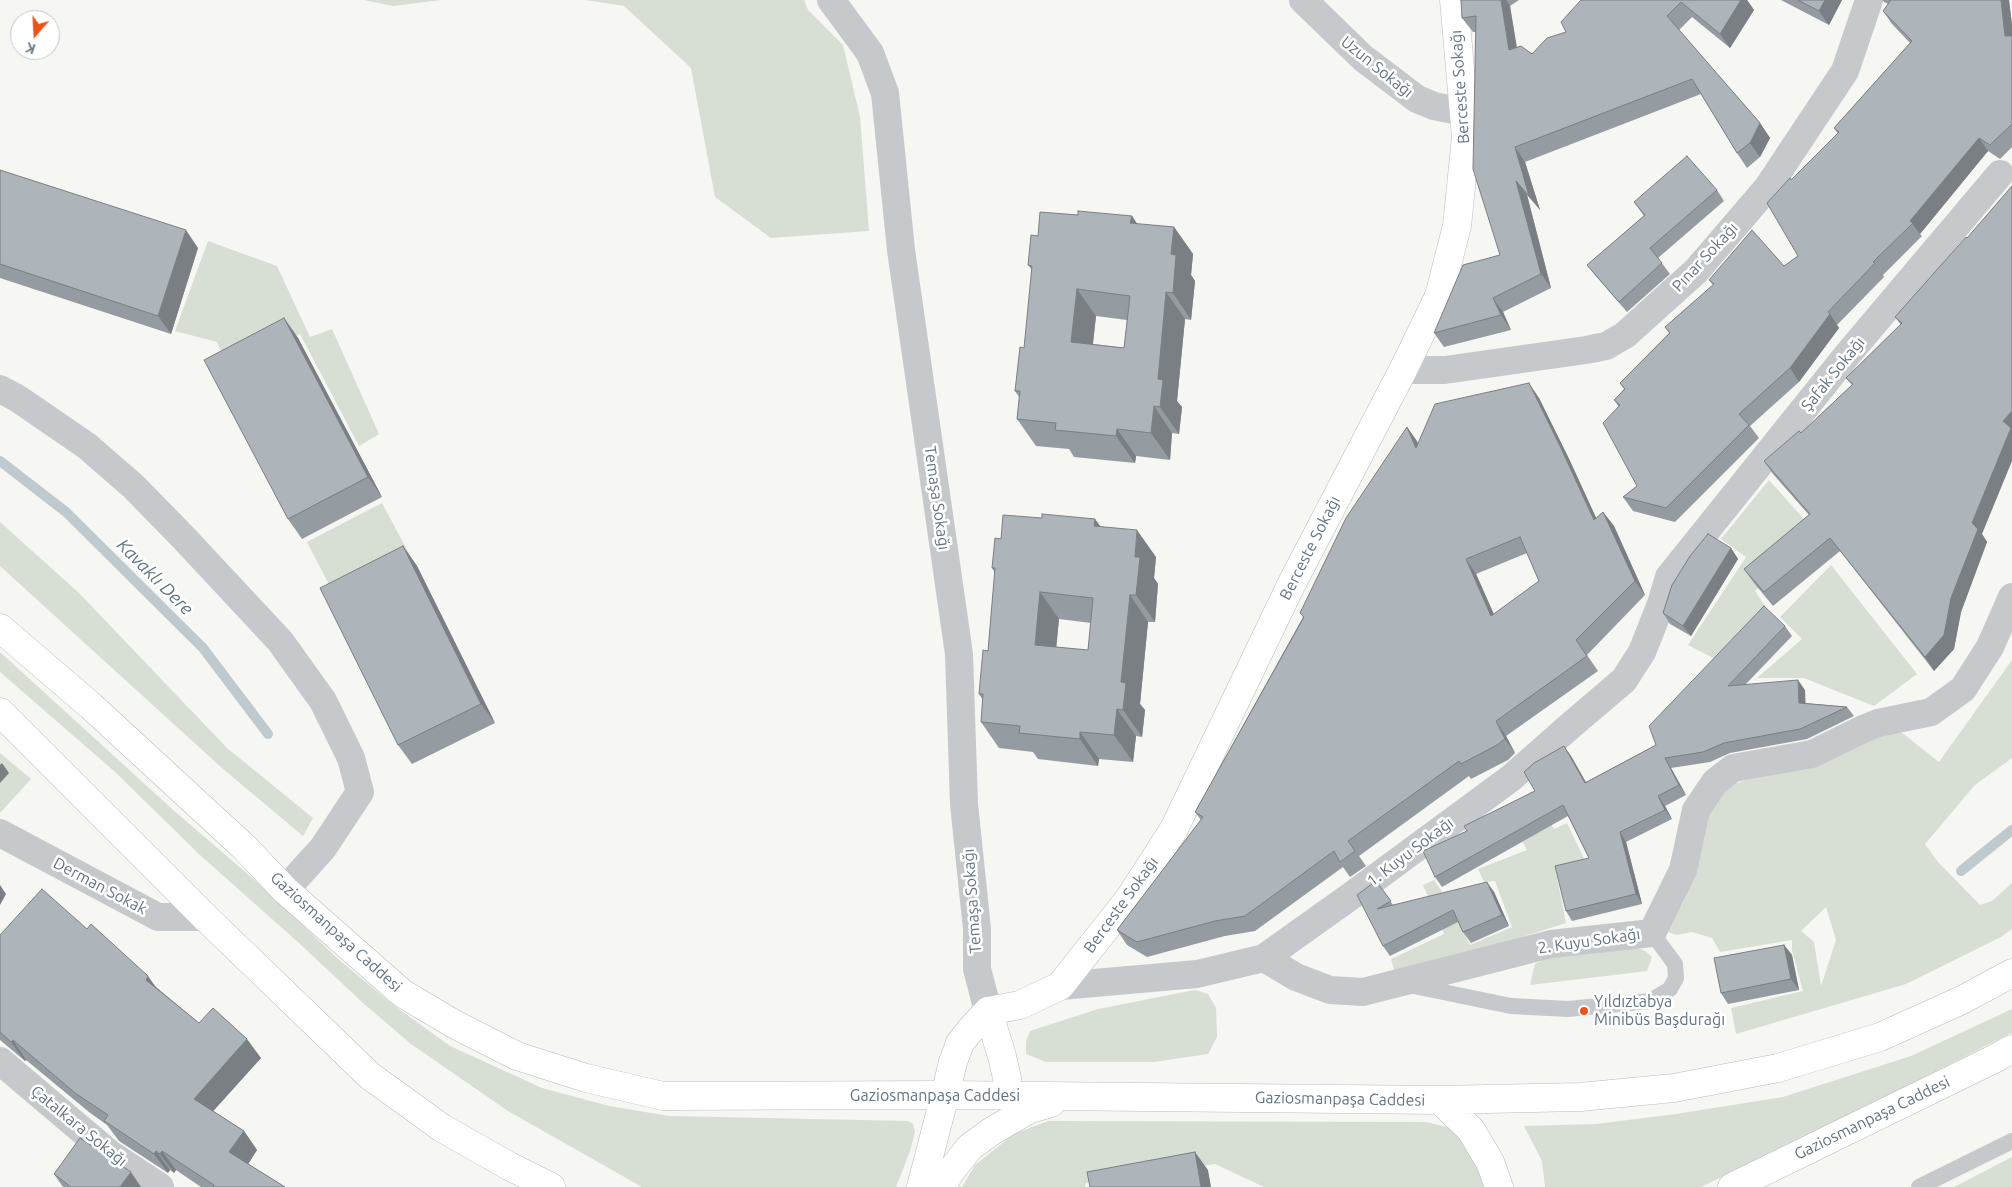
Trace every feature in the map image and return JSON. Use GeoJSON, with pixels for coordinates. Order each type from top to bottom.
{"type":"FeatureCollection","features":[{"type":"Feature","properties":{"kind":"main road","name":"Berceste Sokağı"},"geometry":{"type":"LineString","coordinates":[[988,1011],[1020,1005],[1060,986],[1129,899],[1174,829],[1291,585],[1403,370],[1439,296],[1457,226],[1466,137],[1454,0]]}},
{"type":"Feature","properties":{"kind":"main road","name":"Gaziosmanpaşa Caddesi"},"geometry":{"type":"LineString","coordinates":[[0,628],[91,706],[230,834],[284,890],[402,993],[454,1024],[517,1056],[586,1078],[663,1096],[946,1095],[1440,1100],[1580,1098],[1674,1088],[1778,1068],[1880,1037],[1962,1000],[2012,973]]}},
{"type":"Feature","properties":{"kind":"main road"},"geometry":{"type":"LineString","coordinates":[[0,712],[205,917],[370,1076],[442,1128],[509,1166],[551,1187]]}},
{"type":"Feature","properties":{"kind":"main road"},"geometry":{"type":"LineString","coordinates":[[921,1187],[953,1062],[960,1043],[972,1027],[988,1011],[1002,1056],[1007,1078],[1008,1097]]}},
{"type":"Feature","properties":{"kind":"main road","name":"Gaziosmanpaşa Caddesi"},"geometry":{"type":"LineString","coordinates":[[1732,1187],[1994,1059],[2012,1048]]}},
{"type":"Feature","properties":{"kind":"main road"},"geometry":{"type":"LineString","coordinates":[[942,1187],[950,1172],[970,1147],[992,1130],[1030,1109],[1072,1096]]}},
{"type":"Feature","properties":{"kind":"main road"},"geometry":{"type":"LineString","coordinates":[[1440,1100],[1470,1130],[1490,1162],[1499,1187]]}},
{"type":"Feature","properties":{"kind":"street","name":"Temaşa Sokağı"},"geometry":{"type":"LineString","coordinates":[[831,0],[870,53],[885,93],[901,250],[959,654],[964,804],[976,929],[977,969],[988,1011]]}},
{"type":"Feature","properties":{"kind":"street","name":"Uzun Sokağı"},"geometry":{"type":"LineString","coordinates":[[1303,0],[1363,58],[1416,99],[1434,106],[1463,112]]}},
{"type":"Feature","properties":{"kind":"street","name":"Pınar Sokağı"},"geometry":{"type":"LineString","coordinates":[[1403,370],[1444,370],[1586,350],[1606,346],[1625,334],[1696,271],[1768,187],[1845,71],[1870,0]]}},
{"type":"Feature","properties":{"kind":"street","name":"Şafak Sokağı"},"geometry":{"type":"LineString","coordinates":[[1669,577],[1848,354],[2000,174]]}},
{"type":"Feature","properties":{"kind":"street"},"geometry":{"type":"LineString","coordinates":[[0,390],[17,398],[87,446],[133,486],[280,641],[323,701],[350,758],[360,792],[323,848],[284,890]]}},
{"type":"Feature","properties":{"kind":"street","name":"1. Kuyu Sokağı"},"geometry":{"type":"LineString","coordinates":[[1060,986],[1197,974],[1264,958],[1511,778],[1624,680],[1642,652],[1661,604],[1669,577]]}},
{"type":"Feature","properties":{"kind":"street","name":"2. Kuyu Sokağı"},"geometry":{"type":"LineString","coordinates":[[1264,958],[1296,977],[1330,990],[1363,992],[1550,944],[1652,933],[1682,870],[1696,810],[1715,782],[1733,768],[1812,754],[1863,729],[1931,712],[1963,689],[1990,647],[2012,597]]}},
{"type":"Feature","properties":{"kind":"street","name":"Derman Sokak"},"geometry":{"type":"LineString","coordinates":[[0,833],[158,917],[205,917]]}},
{"type":"Feature","properties":{"kind":"street","name":"Çatalkara Sokağı"},"geometry":{"type":"LineString","coordinates":[[0,1061],[110,1154],[160,1187]]}},
{"type":"Feature","properties":{"kind":"lane"},"geometry":{"type":"LineString","coordinates":[[1402,983],[1511,1006],[1568,1009],[1650,1001],[1670,989],[1676,978],[1675,964],[1652,933]]}},
{"type":"Feature","properties":{"kind":"lane"},"geometry":{"type":"LineString","coordinates":[[1919,1187],[2012,1142]]}},
{"type":"Feature","properties":{"kind":"shaded area"},"geometry":{"type":"Polygon","coordinates":[[[364,0],[442,0],[393,6],[364,0]]]}},
{"type":"Feature","properties":{"kind":"shaded area"},"geometry":{"type":"Polygon","coordinates":[[[586,0],[804,0],[808,10],[843,45],[860,117],[869,231],[771,238],[715,197],[691,68],[624,6],[586,0]]]}},
{"type":"Feature","properties":{"kind":"shaded area"},"geometry":{"type":"Polygon","coordinates":[[[208,241],[277,266],[310,337],[332,329],[379,434],[359,446],[300,334],[228,368],[217,342],[175,331],[208,241]]]}},
{"type":"Feature","properties":{"kind":"shaded area"},"geometry":{"type":"Polygon","coordinates":[[[1769,480],[1810,526],[1774,573],[1755,591],[1769,612],[1723,663],[1688,645],[1746,557],[1721,539],[1769,480]]]}},
{"type":"Feature","properties":{"kind":"shaded area"},"geometry":{"type":"Polygon","coordinates":[[[382,503],[412,559],[336,598],[307,542],[382,503]]]}},
{"type":"Feature","properties":{"kind":"shaded area"},"geometry":{"type":"Polygon","coordinates":[[[0,522],[79,593],[227,748],[313,818],[303,836],[222,768],[0,566],[0,522]]]}},
{"type":"Feature","properties":{"kind":"shaded area"},"geometry":{"type":"Polygon","coordinates":[[[1831,565],[1917,674],[1874,706],[1804,678],[1757,678],[1802,639],[1780,617],[1831,565]]]}},
{"type":"Feature","properties":{"kind":"shaded area"},"geometry":{"type":"Polygon","coordinates":[[[0,652],[172,809],[265,889],[338,959],[392,1004],[450,1046],[542,1088],[609,1106],[669,1116],[908,1121],[913,1124],[915,1132],[896,1187],[642,1187],[508,1111],[411,1044],[363,1003],[200,855],[114,771],[0,672],[0,652]]]}},
{"type":"Feature","properties":{"kind":"shaded area"},"geometry":{"type":"Polygon","coordinates":[[[2012,660],[2012,758],[1975,785],[1925,844],[1938,862],[1980,905],[1992,901],[2012,883],[2012,929],[2001,937],[1906,984],[1736,1034],[1731,1008],[1803,991],[1792,950],[1792,940],[1720,952],[1712,938],[1692,932],[1676,935],[1668,932],[1671,922],[1683,903],[1696,867],[1708,804],[1732,785],[1892,725],[1939,762],[2012,660]],[[1826,907],[1801,931],[1814,942],[1821,986],[1836,940],[1826,907]]]}},
{"type":"Feature","properties":{"kind":"shaded area"},"geometry":{"type":"Polygon","coordinates":[[[0,753],[31,779],[0,813],[0,753]]]}},
{"type":"Feature","properties":{"kind":"shaded area"},"geometry":{"type":"Polygon","coordinates":[[[1532,791],[1554,829],[1567,823],[1586,863],[1556,872],[1566,923],[1396,977],[1391,959],[1444,934],[1423,885],[1434,880],[1449,902],[1470,945],[1512,927],[1495,881],[1484,882],[1478,869],[1527,850],[1504,808],[1532,791]]]}},
{"type":"Feature","properties":{"kind":"shaded area"},"geometry":{"type":"Polygon","coordinates":[[[1631,945],[1645,951],[1652,957],[1647,971],[1530,985],[1535,964],[1558,953],[1631,945]]]}},
{"type":"Feature","properties":{"kind":"shaded area"},"geometry":{"type":"Polygon","coordinates":[[[1195,990],[1208,994],[1216,1008],[1217,1037],[1208,1054],[1154,1062],[1046,1062],[1026,1054],[1026,1042],[1030,1031],[1098,1009],[1195,990]]]}},
{"type":"Feature","properties":{"kind":"shaded area"},"geometry":{"type":"Polygon","coordinates":[[[2012,1009],[2012,1033],[1859,1111],[1701,1187],[1545,1187],[1542,1161],[1524,1126],[1596,1124],[1676,1114],[1783,1097],[1911,1056],[2012,1009]]]}},
{"type":"Feature","properties":{"kind":"shaded area"},"geometry":{"type":"Polygon","coordinates":[[[1048,1121],[1426,1122],[1447,1127],[1467,1142],[1488,1187],[1264,1187],[1215,1164],[1086,1183],[1085,1187],[962,1187],[975,1165],[1014,1134],[1048,1121]]]}},
{"type":"Feature","properties":{"kind":"shaded area"},"geometry":{"type":"Polygon","coordinates":[[[2012,1157],[2012,1187],[1954,1187],[2012,1157]]]}},
{"type":"Feature","properties":{"kind":"building"},"geometry":{"type":"Polygon","coordinates":[[[1461,0],[1501,0],[1509,50],[1521,46],[1532,54],[1547,38],[1566,32],[1561,22],[1581,0],[1741,0],[1720,34],[1681,2],[1667,16],[1760,123],[1750,143],[1737,153],[1692,79],[1515,147],[1529,196],[1516,181],[1541,274],[1493,298],[1501,315],[1434,333],[1463,265],[1500,255],[1473,169],[1476,16],[1462,18],[1461,0]]]}},
{"type":"Feature","properties":{"kind":"building"},"geometry":{"type":"Polygon","coordinates":[[[1798,0],[1825,0],[1819,11],[1798,0]]]}},
{"type":"Feature","properties":{"kind":"building"},"geometry":{"type":"Polygon","coordinates":[[[1891,0],[2001,0],[2005,36],[2012,36],[2012,124],[1990,145],[1979,138],[1910,221],[1913,223],[1873,262],[1875,263],[1828,312],[1830,314],[1790,368],[1739,414],[1749,425],[1666,508],[1623,497],[1637,486],[1603,423],[1620,405],[1614,400],[1625,389],[1620,383],[1670,333],[1665,327],[1714,284],[1709,280],[1752,230],[1784,266],[1798,256],[1767,203],[1790,178],[1791,180],[1839,132],[1834,128],[1912,41],[1883,11],[1891,0]]]}},
{"type":"Feature","properties":{"kind":"building"},"geometry":{"type":"Polygon","coordinates":[[[1687,156],[1717,190],[1650,248],[1662,263],[1619,302],[1587,265],[1645,215],[1634,202],[1687,156]]]}},
{"type":"Feature","properties":{"kind":"building"},"geometry":{"type":"Polygon","coordinates":[[[0,170],[186,230],[158,316],[0,264],[0,170]]]}},
{"type":"Feature","properties":{"kind":"building"},"geometry":{"type":"Polygon","coordinates":[[[2012,186],[2012,411],[2003,421],[2011,428],[1972,523],[1978,529],[1951,598],[1944,635],[1925,657],[1830,538],[1764,592],[1744,569],[1810,514],[1764,461],[1799,431],[1801,433],[1853,384],[1846,378],[1902,323],[1895,317],[2012,186]]]}},
{"type":"Feature","properties":{"kind":"building"},"geometry":{"type":"Polygon","coordinates":[[[1078,211],[1132,216],[1130,223],[1174,227],[1171,254],[1176,255],[1173,293],[1166,292],[1158,379],[1163,380],[1160,407],[1154,406],[1151,433],[1117,429],[1116,436],[1055,430],[1056,423],[1017,419],[1020,391],[1015,391],[1020,347],[1024,348],[1032,266],[1028,265],[1031,235],[1038,236],[1040,212],[1078,215],[1078,211]],[[1077,289],[1071,342],[1124,348],[1130,296],[1077,289]]]}},
{"type":"Feature","properties":{"kind":"building"},"geometry":{"type":"Polygon","coordinates":[[[284,318],[368,477],[288,519],[204,360],[284,318]]]}},
{"type":"Feature","properties":{"kind":"building"},"geometry":{"type":"Polygon","coordinates":[[[1529,383],[1594,520],[1603,512],[1635,581],[1576,640],[1587,656],[1496,721],[1505,739],[1461,764],[1459,761],[1348,841],[1355,851],[1340,862],[1334,851],[1245,916],[1215,921],[1137,942],[1117,930],[1203,817],[1195,812],[1304,617],[1300,613],[1346,518],[1407,427],[1416,448],[1435,404],[1529,383]],[[1520,537],[1466,559],[1491,616],[1539,581],[1520,537]]]}},
{"type":"Feature","properties":{"kind":"building"},"geometry":{"type":"Polygon","coordinates":[[[1042,514],[1095,519],[1094,526],[1137,530],[1135,557],[1140,557],[1136,595],[1130,595],[1121,682],[1126,683],[1123,710],[1117,709],[1114,735],[1080,732],[1080,739],[1019,733],[1020,726],[981,722],[983,694],[979,694],[983,650],[988,651],[995,568],[992,568],[995,538],[1001,539],[1003,515],[1042,518],[1042,514]],[[1040,592],[1035,645],[1088,650],[1093,598],[1040,592]]]}},
{"type":"Feature","properties":{"kind":"building"},"geometry":{"type":"Polygon","coordinates":[[[1708,534],[1731,548],[1683,626],[1663,613],[1672,585],[1690,556],[1708,534]]]}},
{"type":"Feature","properties":{"kind":"building"},"geometry":{"type":"Polygon","coordinates":[[[403,546],[481,704],[398,745],[320,588],[403,546]]]}},
{"type":"Feature","properties":{"kind":"building"},"geometry":{"type":"Polygon","coordinates":[[[1764,606],[1785,626],[1728,686],[1798,680],[1799,703],[1847,707],[1800,729],[1724,743],[1703,752],[1665,758],[1679,785],[1658,796],[1665,810],[1620,832],[1636,894],[1566,911],[1555,866],[1589,858],[1563,805],[1435,877],[1423,851],[1467,831],[1464,826],[1535,791],[1524,772],[1534,763],[1564,746],[1585,783],[1656,745],[1649,726],[1764,606]]]}},
{"type":"Feature","properties":{"kind":"building"},"geometry":{"type":"Polygon","coordinates":[[[1376,881],[1391,901],[1377,909],[1487,882],[1502,915],[1463,932],[1453,910],[1383,946],[1357,895],[1376,881]]]}},
{"type":"Feature","properties":{"kind":"building"},"geometry":{"type":"Polygon","coordinates":[[[42,889],[87,929],[91,924],[148,976],[146,980],[199,1023],[213,1008],[247,1039],[194,1099],[244,1131],[229,1152],[285,1187],[213,1187],[214,1185],[162,1151],[160,1154],[156,1151],[154,1154],[104,1121],[108,1115],[75,1093],[13,1040],[11,1042],[0,1032],[0,935],[42,889]]]}},
{"type":"Feature","properties":{"kind":"building"},"geometry":{"type":"Polygon","coordinates":[[[1784,945],[1791,979],[1721,993],[1714,958],[1784,945]]]}},
{"type":"Feature","properties":{"kind":"building"},"geometry":{"type":"Polygon","coordinates":[[[80,1138],[131,1172],[120,1187],[71,1187],[54,1174],[80,1138]]]}},
{"type":"Feature","properties":{"kind":"building"},"geometry":{"type":"Polygon","coordinates":[[[1195,1152],[1201,1187],[1090,1187],[1087,1172],[1195,1152]]]}},
{"type":"Feature","properties":{"kind":"waterway","name":"Kavaklı Dere"},"geometry":{"type":"LineString","coordinates":[[0,461],[66,512],[203,648],[268,734]]}},
{"type":"Feature","properties":{"kind":"waterway","name":"Kavaklı Dere"},"geometry":{"type":"LineString","coordinates":[[1961,871],[2012,830]]}},
{"type":"Feature","properties":{"kind":"place","name":"Yıldıztabya Minibüs Başdurağı"},"geometry":{"type":"Point","coordinates":[1584,1011]}}]}
